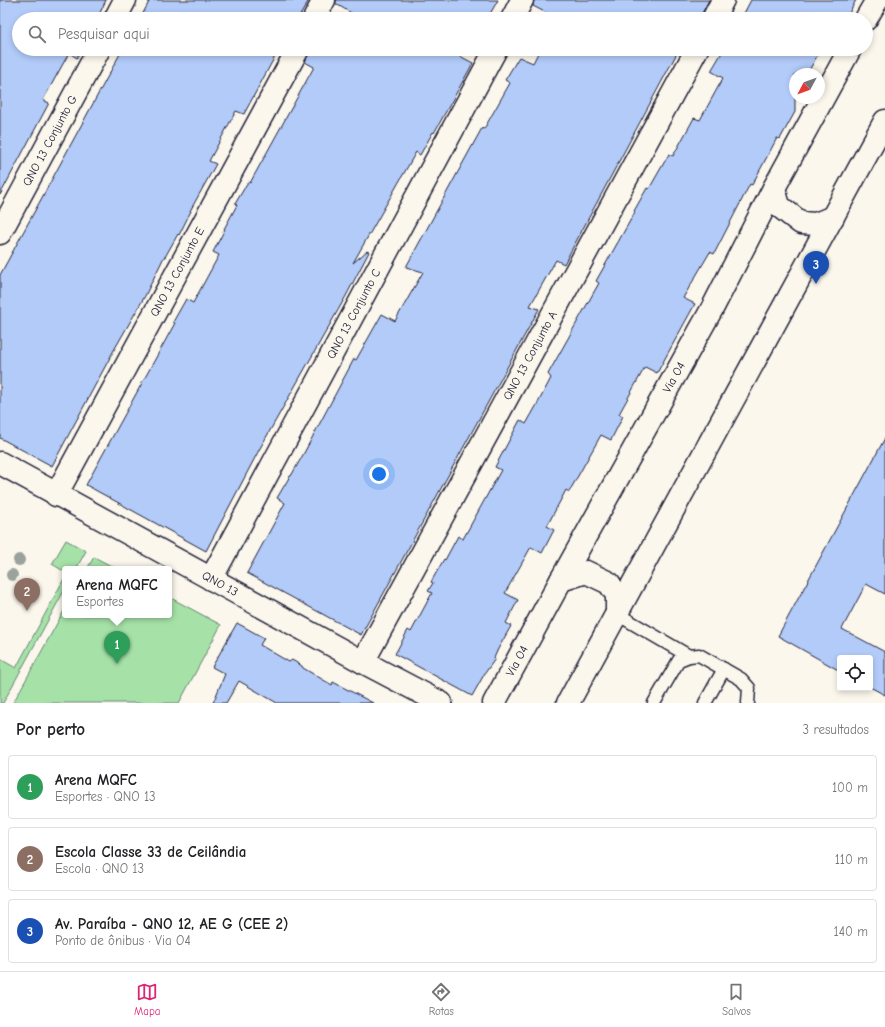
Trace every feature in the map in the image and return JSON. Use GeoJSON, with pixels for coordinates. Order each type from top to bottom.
{"type":"FeatureCollection","features":[{"type":"Feature","properties":{"kind":"street"},"geometry":{"type":"LineString","coordinates":[[119,12],[125,0]]}},
{"type":"Feature","properties":{"kind":"street"},"geometry":{"type":"LineString","coordinates":[[318,12],[324,0]]}},
{"type":"Feature","properties":{"kind":"street"},"geometry":{"type":"LineString","coordinates":[[516,12],[522,0]]}},
{"type":"Feature","properties":{"kind":"street"},"geometry":{"type":"LineString","coordinates":[[717,12],[723,0]]}},
{"type":"Feature","properties":{"kind":"street"},"geometry":{"type":"LineString","coordinates":[[870,12],[877,0]]}},
{"type":"Feature","properties":{"kind":"street","name":"QNO 13 Conjunto G"},"geometry":{"type":"LineString","coordinates":[[0,233],[95,56]]}},
{"type":"Feature","properties":{"kind":"street","name":"QNO 13 Conjunto E"},"geometry":{"type":"LineString","coordinates":[[56,494],[294,56]]}},
{"type":"Feature","properties":{"kind":"street","name":"QNO 13 Conjunto C"},"geometry":{"type":"LineString","coordinates":[[211,579],[492,56]]}},
{"type":"Feature","properties":{"kind":"street","name":"QNO 13 Conjunto A"},"geometry":{"type":"LineString","coordinates":[[363,662],[693,56]]}},
{"type":"Feature","properties":{"kind":"street","name":"Via O4"},"geometry":{"type":"LineString","coordinates":[[494,703],[713,307],[774,188],[846,56]]}},
{"type":"Feature","properties":{"kind":"street"},"geometry":{"type":"LineString","coordinates":[[568,703],[885,121]]}},
{"type":"Feature","properties":{"kind":"street"},"geometry":{"type":"LineString","coordinates":[[774,188],[779,206],[801,223],[816,224],[833,217]]}},
{"type":"Feature","properties":{"kind":"street","name":"QNO 13"},"geometry":{"type":"LineString","coordinates":[[0,464],[441,703]]}},
{"type":"Feature","properties":{"kind":"street"},"geometry":{"type":"LineString","coordinates":[[561,580],[586,572],[610,583],[618,595],[617,614]]}},
{"type":"Feature","properties":{"kind":"lane"},"geometry":{"type":"LineString","coordinates":[[617,614],[689,656]]}},
{"type":"Feature","properties":{"kind":"lane"},"geometry":{"type":"LineString","coordinates":[[654,703],[679,660],[689,656],[699,655],[741,679],[749,688],[748,703]]}},
{"type":"Feature","properties":{"kind":"lane"},"geometry":{"type":"LineString","coordinates":[[705,703],[724,669]]}},
{"type":"Feature","properties":{"kind":"green space"},"geometry":{"type":"Polygon","coordinates":[[[66,540],[86,551],[78,566],[62,566],[62,570],[52,564],[66,540]]]}},
{"type":"Feature","properties":{"kind":"green space"},"geometry":{"type":"Polygon","coordinates":[[[94,557],[111,566],[89,566],[94,557]]]}},
{"type":"Feature","properties":{"kind":"green space"},"geometry":{"type":"Polygon","coordinates":[[[62,583],[62,595],[3,703],[0,703],[0,659],[16,668],[62,583]]]}},
{"type":"Feature","properties":{"kind":"green space"},"geometry":{"type":"Polygon","coordinates":[[[172,599],[221,625],[179,703],[13,703],[62,614],[62,618],[172,618],[172,599]]]}},
{"type":"Feature","properties":{"kind":"building"},"geometry":{"type":"Polygon","coordinates":[[[0,0],[106,0],[100,12],[12,12],[12,56],[67,56],[43,100],[49,103],[0,195],[0,0]]]}},
{"type":"Feature","properties":{"kind":"building"},"geometry":{"type":"Polygon","coordinates":[[[150,0],[309,0],[302,12],[144,12],[150,0]]]}},
{"type":"Feature","properties":{"kind":"building"},"geometry":{"type":"Polygon","coordinates":[[[336,0],[498,0],[491,12],[350,12],[336,4],[336,0]]]}},
{"type":"Feature","properties":{"kind":"building"},"geometry":{"type":"Polygon","coordinates":[[[534,0],[709,0],[703,12],[545,12],[533,6],[534,0]]]}},
{"type":"Feature","properties":{"kind":"building"},"geometry":{"type":"Polygon","coordinates":[[[751,0],[856,0],[850,12],[745,12],[751,0]]]}},
{"type":"Feature","properties":{"kind":"building"},"geometry":{"type":"Polygon","coordinates":[[[119,56],[275,56],[244,114],[236,111],[209,161],[216,164],[190,211],[179,235],[178,234],[164,257],[145,296],[114,350],[52,466],[0,438],[0,275],[119,56]]]}},
{"type":"Feature","properties":{"kind":"building"},"geometry":{"type":"Polygon","coordinates":[[[307,56],[460,56],[473,63],[420,155],[416,152],[353,263],[367,251],[369,252],[346,296],[259,450],[206,551],[86,485],[175,323],[173,322],[186,299],[193,303],[219,255],[213,252],[237,205],[235,204],[248,182],[250,183],[314,67],[305,62],[307,56]]]}},
{"type":"Feature","properties":{"kind":"building"},"geometry":{"type":"Polygon","coordinates":[[[536,56],[675,56],[564,264],[556,260],[530,306],[539,309],[361,635],[247,573],[285,503],[277,498],[304,453],[354,359],[356,360],[382,314],[395,321],[423,272],[406,267],[482,128],[484,129],[510,83],[505,80],[519,57],[533,63],[536,56]]]}},
{"type":"Feature","properties":{"kind":"building"},"geometry":{"type":"Polygon","coordinates":[[[720,56],[817,56],[810,68],[789,68],[789,104],[795,104],[795,112],[780,139],[777,138],[752,185],[750,184],[714,254],[710,252],[683,298],[695,304],[657,373],[645,367],[619,414],[623,416],[611,440],[601,435],[569,492],[566,490],[547,526],[554,530],[542,553],[531,547],[505,593],[518,600],[506,623],[511,626],[498,649],[494,658],[495,659],[472,696],[395,654],[408,630],[411,632],[432,593],[428,591],[433,583],[431,582],[444,559],[445,560],[458,536],[463,539],[501,470],[495,467],[520,420],[526,424],[539,401],[551,378],[548,374],[599,283],[596,281],[647,188],[649,189],[669,154],[673,156],[694,118],[700,120],[723,78],[711,71],[720,56]]]}},
{"type":"Feature","properties":{"kind":"building"},"geometry":{"type":"Polygon","coordinates":[[[885,438],[885,594],[866,584],[842,629],[885,652],[885,695],[873,689],[873,655],[837,655],[837,669],[778,636],[885,438]]]}},
{"type":"Feature","properties":{"kind":"building"},"geometry":{"type":"Polygon","coordinates":[[[237,623],[264,638],[260,645],[289,662],[292,660],[332,685],[333,682],[373,703],[277,703],[239,681],[226,703],[213,703],[225,674],[212,667],[237,623]]]}},
{"type":"Feature","properties":{"kind":"place","name":"Av. Paraíba - QNO 12, AE G (CEE 2)"},"geometry":{"type":"Point","coordinates":[816,284]}},
{"type":"Feature","properties":{"kind":"place","name":"Escola Classe 33 de Ceilândia"},"geometry":{"type":"Point","coordinates":[27,611]}},
{"type":"Feature","properties":{"kind":"place","name":"Arena MQFC"},"geometry":{"type":"Point","coordinates":[117,664]}}]}
